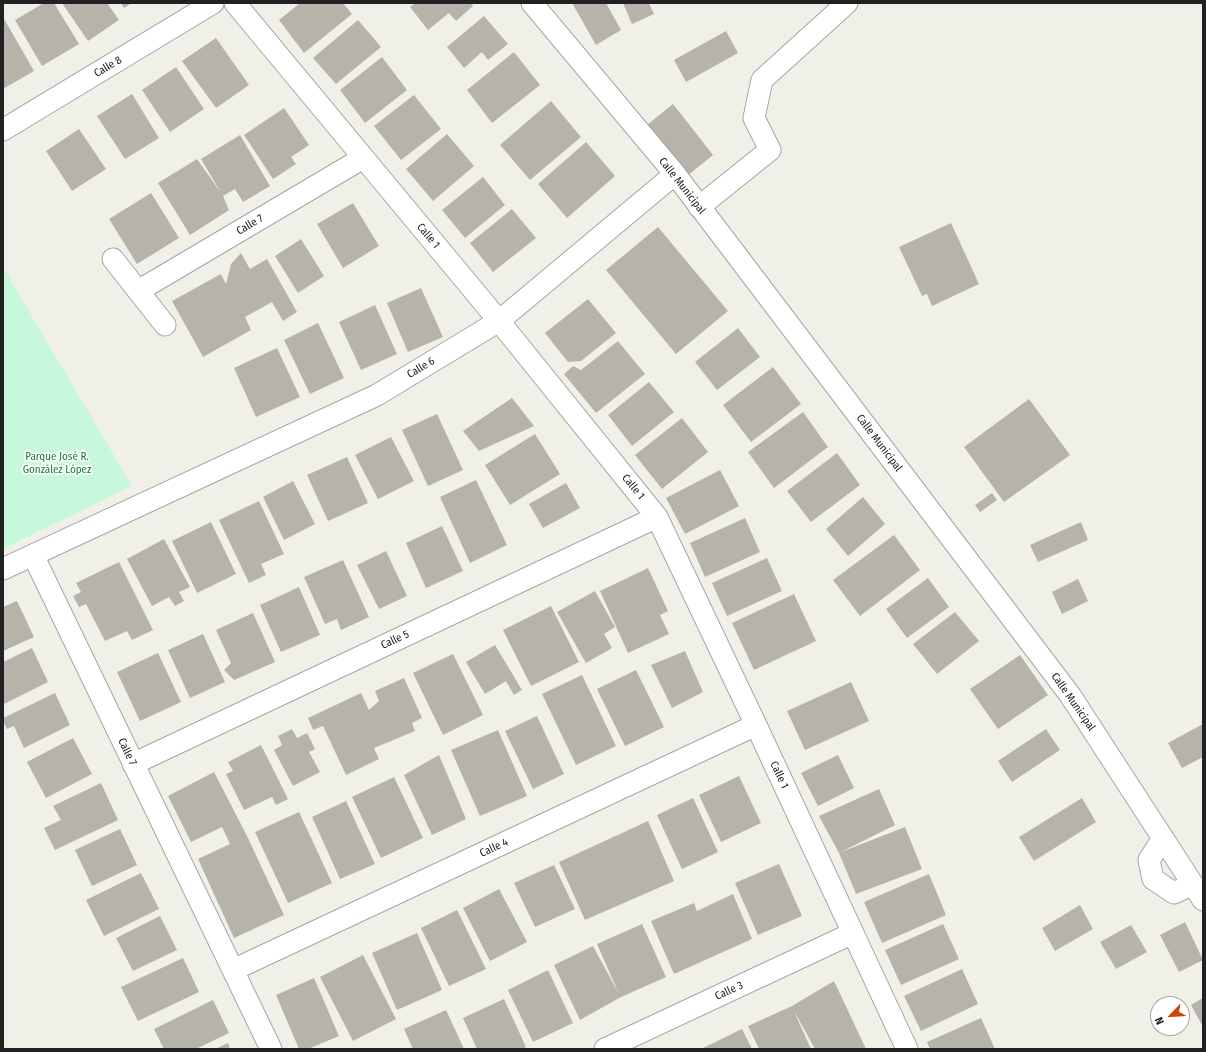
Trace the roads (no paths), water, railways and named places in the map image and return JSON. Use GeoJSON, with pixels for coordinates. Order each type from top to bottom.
{"type":"FeatureCollection","features":[{"type":"Feature","properties":{"kind":"street","name":"Calle 8"},"geometry":{"type":"LineString","coordinates":[[3,130],[213,3]]}},
{"type":"Feature","properties":{"kind":"street","name":"Calle 1"},"geometry":{"type":"LineString","coordinates":[[235,3],[499,321],[657,517],[907,1049]]}},
{"type":"Feature","properties":{"kind":"street","name":"Calle Municipal"},"geometry":{"type":"LineString","coordinates":[[532,3],[675,174],[1070,695],[1198,892]]}},
{"type":"Feature","properties":{"kind":"street"},"geometry":{"type":"LineString","coordinates":[[699,207],[770,150],[754,118],[762,80],[847,3]]}},
{"type":"Feature","properties":{"kind":"street","name":"Calle 7"},"geometry":{"type":"LineString","coordinates":[[138,291],[363,158]]}},
{"type":"Feature","properties":{"kind":"street","name":"Calle 6"},"geometry":{"type":"LineString","coordinates":[[33,555],[377,395],[499,321],[675,174]]}},
{"type":"Feature","properties":{"kind":"street"},"geometry":{"type":"LineString","coordinates":[[113,259],[165,325]]}},
{"type":"Feature","properties":{"kind":"street","name":"Calle 5"},"geometry":{"type":"LineString","coordinates":[[133,764],[657,517]]}},
{"type":"Feature","properties":{"kind":"street","name":"Calle 7"},"geometry":{"type":"LineString","coordinates":[[33,555],[271,1049]]}},
{"type":"Feature","properties":{"kind":"street"},"geometry":{"type":"LineString","coordinates":[[3,569],[33,555]]}},
{"type":"Feature","properties":{"kind":"street","name":"Calle 4"},"geometry":{"type":"LineString","coordinates":[[233,970],[756,725]]}},
{"type":"Feature","properties":{"kind":"street"},"geometry":{"type":"LineString","coordinates":[[1163,838],[1149,860],[1153,879],[1174,893],[1198,892]]}},
{"type":"Feature","properties":{"kind":"street","name":"Calle 3"},"geometry":{"type":"LineString","coordinates":[[605,1049],[853,933]]}},
{"type":"Feature","properties":{"kind":"park label","name":"Parque José R. González López"},"geometry":{"type":"Point","coordinates":[57,463]}}]}
